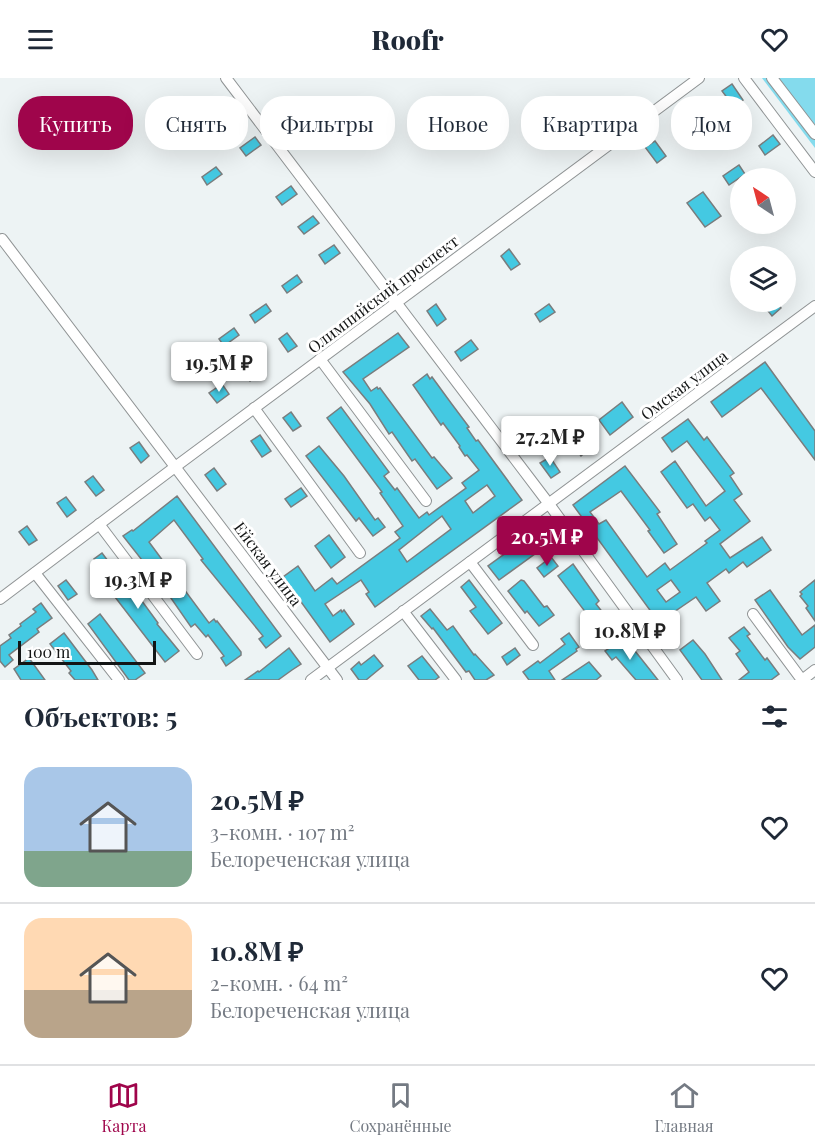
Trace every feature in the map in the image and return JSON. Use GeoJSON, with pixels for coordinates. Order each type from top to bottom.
{"type":"FeatureCollection","features":[{"type":"Feature","properties":{"kind":"street"},"geometry":{"type":"LineString","coordinates":[[226,78],[549,504],[677,680]]}},
{"type":"Feature","properties":{"kind":"street","name":"Олимпийский проспект"},"geometry":{"type":"LineString","coordinates":[[0,599],[699,78]]}},
{"type":"Feature","properties":{"kind":"street"},"geometry":{"type":"LineString","coordinates":[[744,78],[815,172]]}},
{"type":"Feature","properties":{"kind":"street"},"geometry":{"type":"LineString","coordinates":[[772,78],[815,134]]}},
{"type":"Feature","properties":{"kind":"street","name":"Ейская улица"},"geometry":{"type":"LineString","coordinates":[[2,239],[336,680]]}},
{"type":"Feature","properties":{"kind":"street","name":"Омская улица"},"geometry":{"type":"LineString","coordinates":[[311,680],[815,306]]}},
{"type":"Feature","properties":{"kind":"street"},"geometry":{"type":"LineString","coordinates":[[320,359],[426,501]]}},
{"type":"Feature","properties":{"kind":"street"},"geometry":{"type":"LineString","coordinates":[[254,408],[360,553]]}},
{"type":"Feature","properties":{"kind":"street"},"geometry":{"type":"LineString","coordinates":[[99,524],[197,654]]}},
{"type":"Feature","properties":{"kind":"street"},"geometry":{"type":"LineString","coordinates":[[470,562],[533,645]]}},
{"type":"Feature","properties":{"kind":"street"},"geometry":{"type":"LineString","coordinates":[[35,573],[119,680]]}},
{"type":"Feature","properties":{"kind":"street"},"geometry":{"type":"LineString","coordinates":[[403,610],[456,680]]}},
{"type":"Feature","properties":{"kind":"street"},"geometry":{"type":"LineString","coordinates":[[753,614],[802,680],[815,670]]}},
{"type":"Feature","properties":{"kind":"shaded area"},"geometry":{"type":"Polygon","coordinates":[[[762,78],[815,78],[815,148],[762,78]]]}},
{"type":"Feature","properties":{"kind":"building"},"geometry":{"type":"Polygon","coordinates":[[[732,84],[740,96],[726,96],[722,91],[732,84]]]}},
{"type":"Feature","properties":{"kind":"building"},"geometry":{"type":"Polygon","coordinates":[[[773,135],[780,144],[765,155],[759,146],[773,135]]]}},
{"type":"Feature","properties":{"kind":"building"},"geometry":{"type":"Polygon","coordinates":[[[255,137],[260,146],[246,156],[242,150],[248,150],[248,142],[255,137]]]}},
{"type":"Feature","properties":{"kind":"building"},"geometry":{"type":"Polygon","coordinates":[[[659,146],[666,156],[657,163],[647,150],[659,150],[659,146]]]}},
{"type":"Feature","properties":{"kind":"building"},"geometry":{"type":"Polygon","coordinates":[[[216,167],[222,174],[207,185],[202,177],[216,167]]]}},
{"type":"Feature","properties":{"kind":"building"},"geometry":{"type":"Polygon","coordinates":[[[730,171],[730,184],[729,185],[723,176],[730,171]]]}},
{"type":"Feature","properties":{"kind":"building"},"geometry":{"type":"Polygon","coordinates":[[[291,186],[297,194],[282,205],[276,197],[291,186]]]}},
{"type":"Feature","properties":{"kind":"building"},"geometry":{"type":"Polygon","coordinates":[[[703,192],[721,216],[705,227],[687,203],[703,192]]]}},
{"type":"Feature","properties":{"kind":"building"},"geometry":{"type":"Polygon","coordinates":[[[313,216],[319,223],[304,234],[298,227],[313,216]]]}},
{"type":"Feature","properties":{"kind":"building"},"geometry":{"type":"Polygon","coordinates":[[[334,245],[340,253],[325,264],[319,255],[334,245]]]}},
{"type":"Feature","properties":{"kind":"building"},"geometry":{"type":"Polygon","coordinates":[[[509,249],[520,264],[511,270],[501,256],[509,249]]]}},
{"type":"Feature","properties":{"kind":"building"},"geometry":{"type":"Polygon","coordinates":[[[297,275],[302,282],[287,293],[282,286],[297,275]]]}},
{"type":"Feature","properties":{"kind":"building"},"geometry":{"type":"Polygon","coordinates":[[[266,304],[271,311],[255,323],[250,315],[266,304]]]}},
{"type":"Feature","properties":{"kind":"building"},"geometry":{"type":"Polygon","coordinates":[[[436,304],[446,319],[437,326],[427,311],[436,304]]]}},
{"type":"Feature","properties":{"kind":"building"},"geometry":{"type":"Polygon","coordinates":[[[549,304],[555,312],[540,322],[535,314],[549,304]]]}},
{"type":"Feature","properties":{"kind":"building"},"geometry":{"type":"Polygon","coordinates":[[[234,328],[239,335],[224,346],[219,339],[234,328]]]}},
{"type":"Feature","properties":{"kind":"building"},"geometry":{"type":"Polygon","coordinates":[[[287,333],[297,346],[288,352],[279,339],[287,333]]]}},
{"type":"Feature","properties":{"kind":"building"},"geometry":{"type":"Polygon","coordinates":[[[398,333],[409,347],[363,379],[371,391],[377,387],[380,388],[432,458],[434,457],[452,478],[437,489],[415,459],[412,461],[392,432],[389,434],[370,404],[343,372],[398,333]]]}},
{"type":"Feature","properties":{"kind":"building"},"geometry":{"type":"Polygon","coordinates":[[[471,340],[478,349],[461,361],[455,352],[471,340]]]}},
{"type":"Feature","properties":{"kind":"building"},"geometry":{"type":"Polygon","coordinates":[[[196,349],[202,357],[186,368],[180,361],[196,349]]]}},
{"type":"Feature","properties":{"kind":"building"},"geometry":{"type":"Polygon","coordinates":[[[248,362],[258,375],[250,381],[240,368],[248,362]]]}},
{"type":"Feature","properties":{"kind":"building"},"geometry":{"type":"Polygon","coordinates":[[[765,362],[815,431],[815,460],[761,388],[722,417],[711,402],[765,362]]]}},
{"type":"Feature","properties":{"kind":"building"},"geometry":{"type":"Polygon","coordinates":[[[427,374],[430,379],[432,377],[469,427],[467,428],[476,441],[478,440],[522,500],[375,607],[366,594],[369,592],[361,580],[325,604],[333,616],[344,610],[354,624],[330,642],[283,577],[298,566],[315,591],[332,578],[337,584],[400,538],[395,532],[403,526],[380,493],[382,492],[327,418],[341,407],[389,472],[384,476],[395,490],[397,488],[419,518],[427,512],[429,515],[466,488],[462,483],[479,470],[467,455],[465,456],[460,446],[443,423],[441,425],[413,385],[427,374]],[[487,485],[465,501],[473,513],[495,496],[487,485]],[[442,516],[399,550],[407,562],[451,529],[442,516]]]}},
{"type":"Feature","properties":{"kind":"building"},"geometry":{"type":"Polygon","coordinates":[[[222,384],[229,394],[217,403],[209,393],[222,384]]]}},
{"type":"Feature","properties":{"kind":"building"},"geometry":{"type":"Polygon","coordinates":[[[622,402],[633,417],[610,435],[599,420],[622,402]]]}},
{"type":"Feature","properties":{"kind":"building"},"geometry":{"type":"Polygon","coordinates":[[[291,412],[301,426],[293,431],[283,418],[291,412]]]}},
{"type":"Feature","properties":{"kind":"building"},"geometry":{"type":"Polygon","coordinates":[[[530,417],[536,425],[520,436],[515,428],[530,417]]]}},
{"type":"Feature","properties":{"kind":"building"},"geometry":{"type":"Polygon","coordinates":[[[688,419],[704,440],[707,437],[734,473],[730,476],[742,494],[734,500],[750,521],[720,544],[730,558],[762,537],[771,550],[747,567],[743,562],[729,573],[726,569],[707,583],[720,601],[706,611],[696,597],[674,612],[677,618],[663,628],[573,505],[625,466],[660,512],[657,514],[677,544],[664,553],[621,491],[590,512],[599,524],[606,520],[647,577],[665,563],[670,570],[707,543],[705,541],[720,530],[710,517],[705,521],[693,504],[687,508],[661,472],[675,461],[706,506],[725,491],[687,441],[672,452],[662,438],[688,419]],[[671,580],[657,590],[666,602],[680,592],[671,580]]]}},
{"type":"Feature","properties":{"kind":"building"},"geometry":{"type":"Polygon","coordinates":[[[260,435],[271,451],[262,457],[251,441],[260,435]]]}},
{"type":"Feature","properties":{"kind":"building"},"geometry":{"type":"Polygon","coordinates":[[[579,435],[589,449],[581,456],[570,441],[579,435]]]}},
{"type":"Feature","properties":{"kind":"building"},"geometry":{"type":"Polygon","coordinates":[[[139,442],[149,456],[141,463],[130,448],[139,442]]]}},
{"type":"Feature","properties":{"kind":"building"},"geometry":{"type":"Polygon","coordinates":[[[319,446],[344,476],[375,520],[378,518],[385,527],[373,536],[359,518],[356,521],[306,456],[319,446]]]}},
{"type":"Feature","properties":{"kind":"building"},"geometry":{"type":"Polygon","coordinates":[[[550,457],[560,472],[551,478],[540,463],[550,457]]]}},
{"type":"Feature","properties":{"kind":"building"},"geometry":{"type":"Polygon","coordinates":[[[214,468],[226,484],[217,491],[205,475],[214,468]]]}},
{"type":"Feature","properties":{"kind":"building"},"geometry":{"type":"Polygon","coordinates":[[[93,476],[104,490],[96,496],[85,482],[93,476]]]}},
{"type":"Feature","properties":{"kind":"building"},"geometry":{"type":"Polygon","coordinates":[[[301,488],[307,496],[291,507],[285,499],[301,488]]]}},
{"type":"Feature","properties":{"kind":"building"},"geometry":{"type":"Polygon","coordinates":[[[177,496],[281,636],[266,648],[259,639],[263,636],[201,560],[203,559],[174,520],[149,542],[209,623],[214,619],[217,621],[241,652],[241,655],[226,666],[221,658],[224,656],[208,635],[206,637],[195,624],[191,627],[123,536],[133,531],[177,496]]]}},
{"type":"Feature","properties":{"kind":"building"},"geometry":{"type":"Polygon","coordinates":[[[66,497],[76,510],[67,517],[57,503],[66,497]]]}},
{"type":"Feature","properties":{"kind":"building"},"geometry":{"type":"Polygon","coordinates":[[[27,526],[37,540],[29,545],[19,532],[27,526]]]}},
{"type":"Feature","properties":{"kind":"building"},"geometry":{"type":"Polygon","coordinates":[[[543,526],[554,540],[499,580],[488,566],[543,526]]]}},
{"type":"Feature","properties":{"kind":"building"},"geometry":{"type":"Polygon","coordinates":[[[329,535],[345,557],[331,568],[315,546],[329,535]]]}},
{"type":"Feature","properties":{"kind":"building"},"geometry":{"type":"Polygon","coordinates":[[[102,553],[117,573],[120,571],[179,651],[165,662],[115,597],[117,595],[107,582],[110,580],[94,559],[102,553]]]}},
{"type":"Feature","properties":{"kind":"building"},"geometry":{"type":"Polygon","coordinates":[[[551,557],[558,566],[544,577],[537,568],[551,557]]]}},
{"type":"Feature","properties":{"kind":"building"},"geometry":{"type":"Polygon","coordinates":[[[573,564],[599,601],[596,604],[612,624],[600,633],[596,627],[592,630],[586,621],[590,618],[558,576],[573,564]]]}},
{"type":"Feature","properties":{"kind":"building"},"geometry":{"type":"Polygon","coordinates":[[[66,580],[77,594],[68,600],[58,586],[66,580]]]}},
{"type":"Feature","properties":{"kind":"building"},"geometry":{"type":"Polygon","coordinates":[[[469,580],[502,623],[488,634],[470,611],[476,607],[461,587],[469,580]]]}},
{"type":"Feature","properties":{"kind":"building"},"geometry":{"type":"Polygon","coordinates":[[[521,580],[554,615],[539,626],[527,611],[525,613],[508,591],[521,580]]]}},
{"type":"Feature","properties":{"kind":"building"},"geometry":{"type":"Polygon","coordinates":[[[815,580],[815,621],[806,608],[808,606],[800,596],[802,594],[800,592],[815,580]]]}},
{"type":"Feature","properties":{"kind":"building"},"geometry":{"type":"Polygon","coordinates":[[[770,590],[802,635],[815,625],[815,647],[800,659],[788,647],[755,600],[770,590]]]}},
{"type":"Feature","properties":{"kind":"building"},"geometry":{"type":"Polygon","coordinates":[[[41,603],[52,618],[37,629],[39,632],[9,655],[13,660],[5,667],[0,661],[0,646],[11,638],[9,635],[21,626],[20,624],[36,612],[33,609],[41,603]]]}},
{"type":"Feature","properties":{"kind":"building"},"geometry":{"type":"Polygon","coordinates":[[[430,609],[447,630],[453,626],[474,655],[494,675],[486,680],[475,680],[469,671],[466,672],[433,628],[421,616],[430,609]]]}},
{"type":"Feature","properties":{"kind":"building"},"geometry":{"type":"Polygon","coordinates":[[[100,614],[145,673],[135,680],[129,680],[88,624],[100,614]]]}},
{"type":"Feature","properties":{"kind":"building"},"geometry":{"type":"Polygon","coordinates":[[[744,627],[750,634],[747,636],[779,674],[771,680],[739,680],[749,672],[736,654],[740,651],[729,638],[744,627]]]}},
{"type":"Feature","properties":{"kind":"building"},"geometry":{"type":"Polygon","coordinates":[[[64,633],[98,680],[75,680],[69,673],[71,671],[50,644],[64,633]]]}},
{"type":"Feature","properties":{"kind":"building"},"geometry":{"type":"Polygon","coordinates":[[[569,633],[579,647],[577,651],[549,671],[555,680],[529,680],[523,672],[538,661],[540,663],[565,644],[561,639],[569,633]]]}},
{"type":"Feature","properties":{"kind":"building"},"geometry":{"type":"Polygon","coordinates":[[[616,635],[631,655],[635,651],[658,680],[636,680],[616,657],[612,660],[605,651],[611,647],[608,642],[616,635]]]}},
{"type":"Feature","properties":{"kind":"building"},"geometry":{"type":"Polygon","coordinates":[[[693,640],[722,680],[702,680],[680,650],[693,640]]]}},
{"type":"Feature","properties":{"kind":"building"},"geometry":{"type":"Polygon","coordinates":[[[289,648],[301,664],[278,680],[245,680],[259,672],[289,648]]]}},
{"type":"Feature","properties":{"kind":"building"},"geometry":{"type":"Polygon","coordinates":[[[515,648],[520,655],[507,665],[502,657],[515,648]]]}},
{"type":"Feature","properties":{"kind":"building"},"geometry":{"type":"Polygon","coordinates":[[[374,655],[383,666],[366,680],[359,680],[351,669],[359,662],[361,665],[374,655]]]}},
{"type":"Feature","properties":{"kind":"building"},"geometry":{"type":"Polygon","coordinates":[[[422,656],[439,677],[435,680],[419,680],[408,666],[422,656]]]}},
{"type":"Feature","properties":{"kind":"building"},"geometry":{"type":"Polygon","coordinates":[[[29,658],[45,680],[21,680],[14,669],[29,658]]]}},
{"type":"Feature","properties":{"kind":"building"},"geometry":{"type":"Polygon","coordinates":[[[589,662],[601,676],[596,680],[562,680],[589,662]]]}}]}
